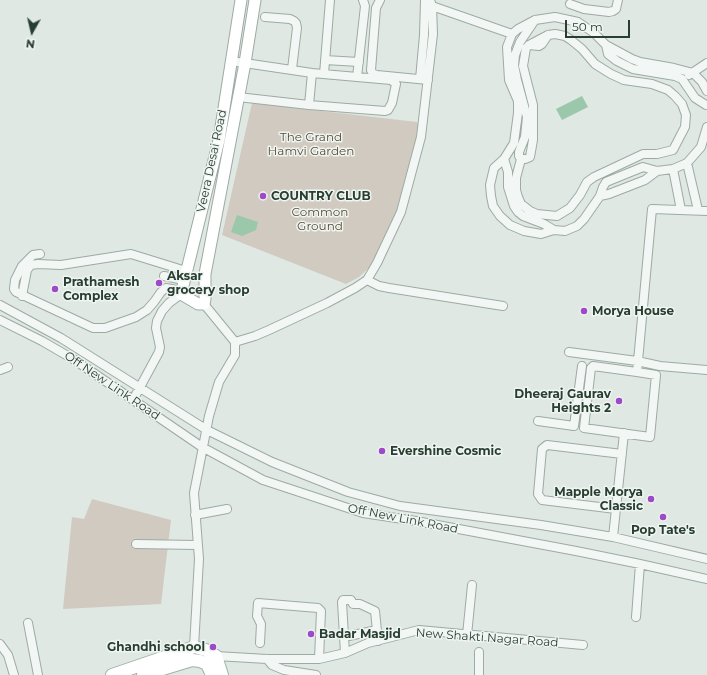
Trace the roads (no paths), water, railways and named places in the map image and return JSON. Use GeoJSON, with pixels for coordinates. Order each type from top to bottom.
{"type":"FeatureCollection","features":[{"type":"Feature","properties":{"kind":"main road"},"geometry":{"type":"LineString","coordinates":[[112,675],[194,647],[206,650],[216,656],[222,675]]}},
{"type":"Feature","properties":{"kind":"main road"},"geometry":{"type":"LineString","coordinates":[[143,675],[192,660],[200,661],[210,670]]}},
{"type":"Feature","properties":{"kind":"street","name":"Veera Desai Road"},"geometry":{"type":"LineString","coordinates":[[183,284],[219,140],[241,0]]}},
{"type":"Feature","properties":{"kind":"street"},"geometry":{"type":"LineString","coordinates":[[194,647],[198,545],[194,493],[209,416],[219,382],[235,355],[236,342],[204,304],[205,274],[255,0]]}},
{"type":"Feature","properties":{"kind":"street"},"geometry":{"type":"LineString","coordinates":[[324,74],[330,0]]}},
{"type":"Feature","properties":{"kind":"street"},"geometry":{"type":"LineString","coordinates":[[358,77],[365,6],[363,0]]}},
{"type":"Feature","properties":{"kind":"street"},"geometry":{"type":"LineString","coordinates":[[380,0],[376,8],[371,70],[373,74],[424,80]]}},
{"type":"Feature","properties":{"kind":"street"},"geometry":{"type":"LineString","coordinates":[[417,0],[429,2],[512,34]]}},
{"type":"Feature","properties":{"kind":"street"},"geometry":{"type":"LineString","coordinates":[[570,4],[584,9],[609,12],[616,9],[618,0]]}},
{"type":"Feature","properties":{"kind":"street"},"geometry":{"type":"LineString","coordinates":[[236,342],[255,336],[327,303],[367,280],[377,263],[401,212],[422,137],[424,80],[433,34],[429,2]]}},
{"type":"Feature","properties":{"kind":"street"},"geometry":{"type":"LineString","coordinates":[[265,17],[290,19],[296,23],[297,28],[292,70]]}},
{"type":"Feature","properties":{"kind":"street"},"geometry":{"type":"LineString","coordinates":[[707,91],[702,82],[693,73],[640,62],[606,45],[594,33],[578,22],[554,17],[535,20],[518,29],[512,34],[507,47],[509,80],[518,101],[514,143],[504,159],[494,168],[490,185],[494,206],[500,216],[510,225],[524,231],[540,234],[554,230],[565,231],[577,226],[584,219],[600,196],[606,182],[643,167],[657,171],[673,169],[687,163],[701,147],[707,127]]}},
{"type":"Feature","properties":{"kind":"street"},"geometry":{"type":"LineString","coordinates":[[521,159],[530,157],[533,140],[533,105],[523,66],[526,48],[529,45],[539,46],[548,35],[555,34],[565,36],[572,40],[595,64],[624,80],[652,84],[668,90],[682,104],[686,115],[685,127],[673,150],[657,154],[643,154],[594,177],[587,182],[580,195],[570,208],[557,216],[537,214],[530,211],[521,204],[516,190],[516,178],[521,159],[519,152],[525,137],[527,118],[514,65],[515,55],[520,42],[535,20]]}},
{"type":"Feature","properties":{"kind":"street"},"geometry":{"type":"LineString","coordinates":[[606,45],[608,54],[617,61],[633,69],[675,76],[682,80],[695,98],[707,105]]}},
{"type":"Feature","properties":{"kind":"street"},"geometry":{"type":"LineString","coordinates":[[325,60],[359,62]]}},
{"type":"Feature","properties":{"kind":"street"},"geometry":{"type":"LineString","coordinates":[[231,61],[324,74],[391,80],[396,84],[392,103],[388,110],[385,111],[309,105],[238,97]]}},
{"type":"Feature","properties":{"kind":"street"},"geometry":{"type":"LineString","coordinates":[[682,80],[707,63]]}},
{"type":"Feature","properties":{"kind":"street"},"geometry":{"type":"LineString","coordinates":[[309,105],[312,72]]}},
{"type":"Feature","properties":{"kind":"street"},"geometry":{"type":"LineString","coordinates":[[504,159],[508,172],[508,187],[514,206],[518,212],[523,216],[544,224],[554,230]]}},
{"type":"Feature","properties":{"kind":"street"},"geometry":{"type":"LineString","coordinates":[[687,163],[698,210]]}},
{"type":"Feature","properties":{"kind":"street"},"geometry":{"type":"LineString","coordinates":[[673,169],[681,210]]}},
{"type":"Feature","properties":{"kind":"street"},"geometry":{"type":"LineString","coordinates":[[211,170],[224,172]]}},
{"type":"Feature","properties":{"kind":"street"},"geometry":{"type":"LineString","coordinates":[[600,196],[645,180],[657,171]]}},
{"type":"Feature","properties":{"kind":"street"},"geometry":{"type":"LineString","coordinates":[[636,372],[652,209],[707,211]]}},
{"type":"Feature","properties":{"kind":"street"},"geometry":{"type":"LineString","coordinates":[[40,254],[33,255],[28,259],[18,273],[14,289],[16,292],[87,326],[100,329],[142,314],[166,288],[183,284]]}},
{"type":"Feature","properties":{"kind":"street"},"geometry":{"type":"LineString","coordinates":[[22,296],[27,270],[31,265],[61,265],[131,254],[183,284],[192,302],[204,304]]}},
{"type":"Feature","properties":{"kind":"street"},"geometry":{"type":"LineString","coordinates":[[164,276],[183,284]]}},
{"type":"Feature","properties":{"kind":"street"},"geometry":{"type":"LineString","coordinates":[[367,280],[379,286],[389,288],[503,306]]}},
{"type":"Feature","properties":{"kind":"street"},"geometry":{"type":"LineString","coordinates":[[133,400],[159,352],[160,347],[156,328],[157,321],[162,310],[183,284]]}},
{"type":"Feature","properties":{"kind":"street","name":"Off New Link Road"},"geometry":{"type":"LineString","coordinates":[[0,305],[61,338],[207,430],[272,462],[348,492],[400,506],[541,525],[613,537],[707,559]]}},
{"type":"Feature","properties":{"kind":"street","name":"Off New Link Road"},"geometry":{"type":"LineString","coordinates":[[0,320],[54,348],[202,447],[262,480],[362,513],[416,521],[640,564],[707,579]]}},
{"type":"Feature","properties":{"kind":"street"},"geometry":{"type":"LineString","coordinates":[[569,352],[637,361],[660,366],[707,370]]}},
{"type":"Feature","properties":{"kind":"street"},"geometry":{"type":"LineString","coordinates":[[574,426],[582,366]]}},
{"type":"Feature","properties":{"kind":"street"},"geometry":{"type":"LineString","coordinates":[[538,421],[584,428],[650,437],[656,376],[593,366],[590,368],[584,428]]}},
{"type":"Feature","properties":{"kind":"street"},"geometry":{"type":"LineString","coordinates":[[613,537],[624,433]]}},
{"type":"Feature","properties":{"kind":"street"},"geometry":{"type":"LineString","coordinates":[[616,509],[542,500],[538,494],[542,449],[547,445],[622,454]]}},
{"type":"Feature","properties":{"kind":"street"},"geometry":{"type":"LineString","coordinates":[[195,515],[227,509]]}},
{"type":"Feature","properties":{"kind":"street"},"geometry":{"type":"LineString","coordinates":[[136,544],[198,545]]}},
{"type":"Feature","properties":{"kind":"street"},"geometry":{"type":"LineString","coordinates":[[636,617],[640,564]]}},
{"type":"Feature","properties":{"kind":"street"},"geometry":{"type":"LineString","coordinates":[[467,635],[472,586]]}},
{"type":"Feature","properties":{"kind":"street"},"geometry":{"type":"LineString","coordinates":[[344,653],[343,600],[351,600],[353,604],[360,604],[376,611],[378,640]]}},
{"type":"Feature","properties":{"kind":"street"},"geometry":{"type":"LineString","coordinates":[[260,643],[261,624],[257,616],[258,603],[318,608],[321,611],[319,659]]}},
{"type":"Feature","properties":{"kind":"street"},"geometry":{"type":"LineString","coordinates":[[28,623],[38,675]]}},
{"type":"Feature","properties":{"kind":"street"},"geometry":{"type":"LineString","coordinates":[[344,637],[377,630]]}},
{"type":"Feature","properties":{"kind":"street","name":"New Shakti Nagar Road"},"geometry":{"type":"LineString","coordinates":[[216,656],[267,660],[319,659],[344,653],[356,647],[378,640],[419,630],[583,645]]}},
{"type":"Feature","properties":{"kind":"street"},"geometry":{"type":"LineString","coordinates":[[0,644],[8,655],[14,675]]}},
{"type":"Feature","properties":{"kind":"street"},"geometry":{"type":"LineString","coordinates":[[479,652],[479,675]]}},
{"type":"Feature","properties":{"kind":"street"},"geometry":{"type":"LineString","coordinates":[[210,670],[216,656]]}},
{"type":"Feature","properties":{"kind":"street"},"geometry":{"type":"LineString","coordinates":[[267,660],[272,665],[284,670],[316,675]]}},
{"type":"Feature","properties":{"kind":"place","name":"COUNTRY CLUB"},"geometry":{"type":"Point","coordinates":[263,196]}},
{"type":"Feature","properties":{"kind":"place","name":"Aksar grocery shop"},"geometry":{"type":"Point","coordinates":[159,283]}},
{"type":"Feature","properties":{"kind":"place","name":"Prathamesh Complex"},"geometry":{"type":"Point","coordinates":[55,289]}},
{"type":"Feature","properties":{"kind":"place","name":"Morya House"},"geometry":{"type":"Point","coordinates":[584,311]}},
{"type":"Feature","properties":{"kind":"place","name":"Dheeraj Gaurav Heights 2"},"geometry":{"type":"Point","coordinates":[619,401]}},
{"type":"Feature","properties":{"kind":"place","name":"Evershine Cosmic"},"geometry":{"type":"Point","coordinates":[382,451]}},
{"type":"Feature","properties":{"kind":"place","name":"Mapple Morya Classic"},"geometry":{"type":"Point","coordinates":[651,499]}},
{"type":"Feature","properties":{"kind":"place","name":"Pop Tate's"},"geometry":{"type":"Point","coordinates":[663,517]}},
{"type":"Feature","properties":{"kind":"place","name":"Badar Masjid"},"geometry":{"type":"Point","coordinates":[311,634]}},
{"type":"Feature","properties":{"kind":"place","name":"Ghandhi school"},"geometry":{"type":"Point","coordinates":[213,647]}},
{"type":"Feature","properties":{"kind":"park label","name":"The Grand Hamvi Garden"},"geometry":{"type":"Point","coordinates":[311,144]}},
{"type":"Feature","properties":{"kind":"park label","name":"Common Ground"},"geometry":{"type":"Point","coordinates":[320,219]}}]}
